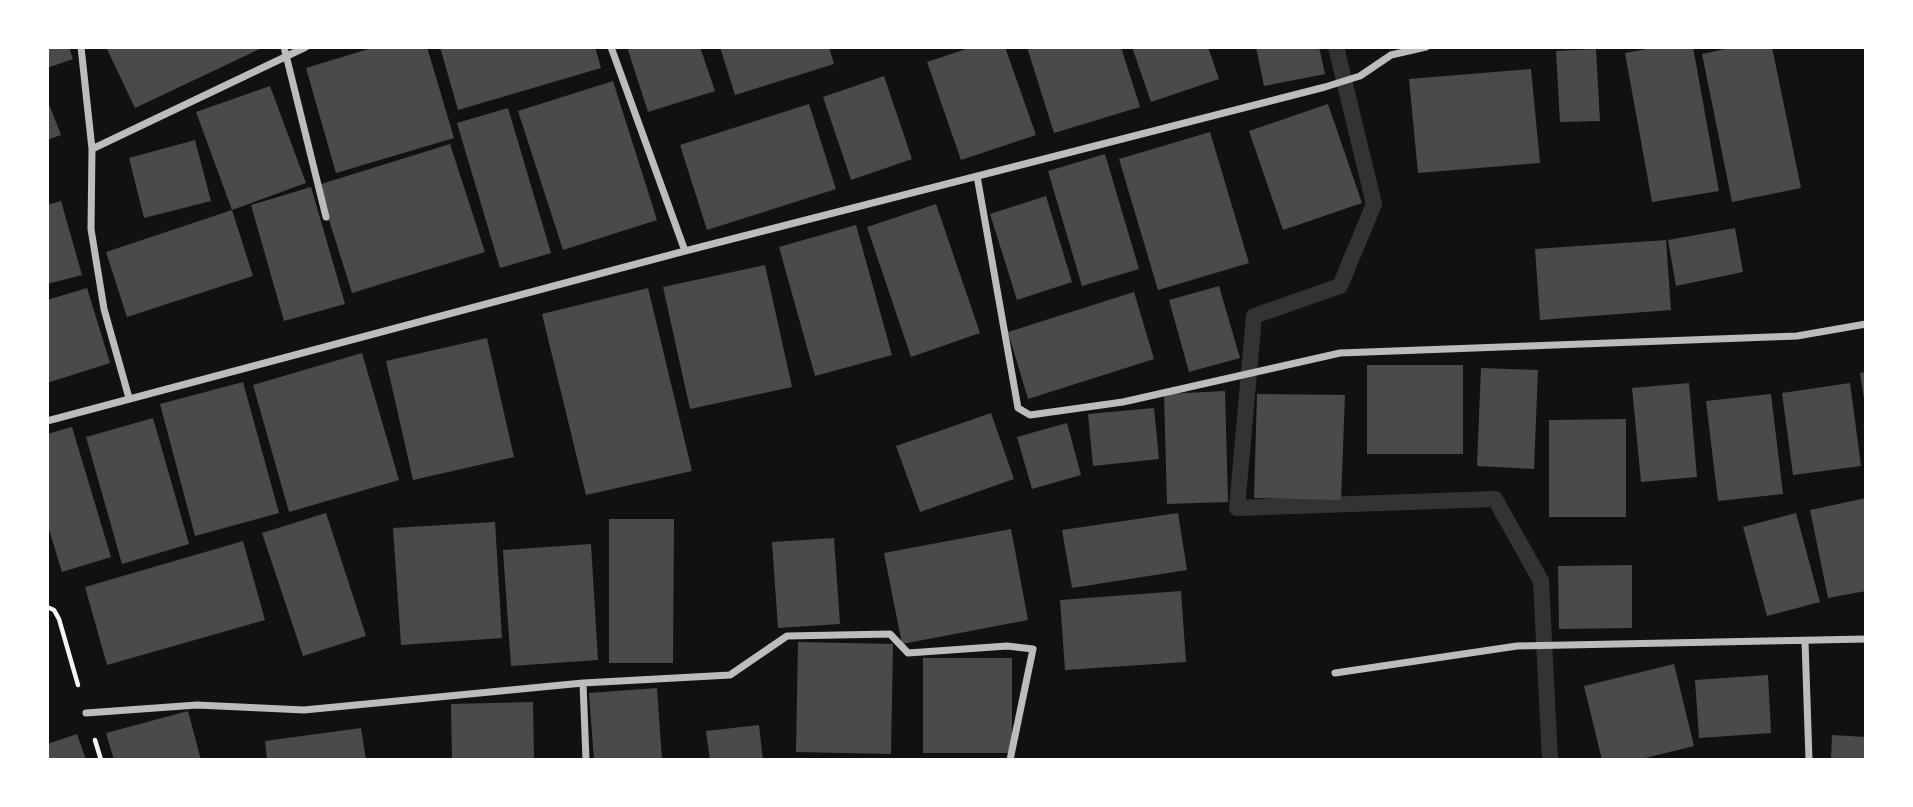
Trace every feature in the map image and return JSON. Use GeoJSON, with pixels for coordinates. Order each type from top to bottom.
{"type":"FeatureCollection","features":[{"type":"Feature","properties":{"kind":"street"},"geometry":{"type":"LineString","coordinates":[[82,47],[92,149],[91,229],[104,309],[129,398]]}},
{"type":"Feature","properties":{"kind":"street"},"geometry":{"type":"LineString","coordinates":[[284,47],[326,217]]}},
{"type":"Feature","properties":{"kind":"street"},"geometry":{"type":"LineString","coordinates":[[92,149],[306,47]]}},
{"type":"Feature","properties":{"kind":"street"},"geometry":{"type":"LineString","coordinates":[[611,47],[685,251]]}},
{"type":"Feature","properties":{"kind":"street"},"geometry":{"type":"LineString","coordinates":[[47,421],[685,251],[1325,87],[1360,76],[1391,55],[1426,47]]}},
{"type":"Feature","properties":{"kind":"street"},"geometry":{"type":"LineString","coordinates":[[977,176],[1021,411],[1041,415],[1123,402],[1340,353],[1797,336],[1866,324]]}},
{"type":"Feature","properties":{"kind":"street"},"geometry":{"type":"LineString","coordinates":[[86,713],[197,705],[304,710],[583,683],[730,675],[787,636],[890,634],[908,653],[1007,646],[1033,649],[1010,760]]}},
{"type":"Feature","properties":{"kind":"street"},"geometry":{"type":"LineString","coordinates":[[1335,673],[1517,646],[1866,639]]}},
{"type":"Feature","properties":{"kind":"street"},"geometry":{"type":"LineString","coordinates":[[1805,640],[1809,760]]}},
{"type":"Feature","properties":{"kind":"street"},"geometry":{"type":"LineString","coordinates":[[583,683],[586,760]]}},
{"type":"Feature","properties":{"kind":"path"},"geometry":{"type":"LineString","coordinates":[[47,607],[54,610],[59,619],[86,713]]}},
{"type":"Feature","properties":{"kind":"building"},"geometry":{"type":"Polygon","coordinates":[[[47,47],[69,47],[73,59],[47,68],[47,47]]]}},
{"type":"Feature","properties":{"kind":"building"},"geometry":{"type":"Polygon","coordinates":[[[106,47],[264,47],[135,108],[106,47]]]}},
{"type":"Feature","properties":{"kind":"building"},"geometry":{"type":"Polygon","coordinates":[[[375,47],[427,47],[454,138],[336,173],[306,68],[375,47]]]}},
{"type":"Feature","properties":{"kind":"building"},"geometry":{"type":"Polygon","coordinates":[[[440,47],[595,47],[601,68],[458,110],[440,47]]]}},
{"type":"Feature","properties":{"kind":"building"},"geometry":{"type":"Polygon","coordinates":[[[627,47],[700,47],[715,91],[648,112],[627,47]]]}},
{"type":"Feature","properties":{"kind":"building"},"geometry":{"type":"Polygon","coordinates":[[[720,47],[829,47],[834,64],[735,95],[720,47]]]}},
{"type":"Feature","properties":{"kind":"building"},"geometry":{"type":"Polygon","coordinates":[[[972,47],[1005,47],[1036,135],[961,160],[927,62],[972,47]]]}},
{"type":"Feature","properties":{"kind":"building"},"geometry":{"type":"Polygon","coordinates":[[[1027,47],[1121,47],[1140,107],[1054,133],[1027,47]]]}},
{"type":"Feature","properties":{"kind":"building"},"geometry":{"type":"Polygon","coordinates":[[[1132,47],[1208,47],[1219,79],[1151,102],[1132,47]]]}},
{"type":"Feature","properties":{"kind":"building"},"geometry":{"type":"Polygon","coordinates":[[[1256,47],[1319,47],[1325,74],[1264,86],[1256,47]]]}},
{"type":"Feature","properties":{"kind":"building"},"geometry":{"type":"Polygon","coordinates":[[[1658,47],[1693,47],[1719,191],[1652,202],[1625,53],[1658,47]]]}},
{"type":"Feature","properties":{"kind":"building"},"geometry":{"type":"Polygon","coordinates":[[[1734,47],[1772,47],[1801,188],[1732,202],[1702,54],[1734,47]]]}},
{"type":"Feature","properties":{"kind":"building"},"geometry":{"type":"Polygon","coordinates":[[[1596,49],[1600,121],[1560,122],[1556,51],[1596,49]]]}},
{"type":"Feature","properties":{"kind":"building"},"geometry":{"type":"Polygon","coordinates":[[[1531,69],[1540,163],[1418,173],[1409,79],[1531,69]]]}},
{"type":"Feature","properties":{"kind":"building"},"geometry":{"type":"Polygon","coordinates":[[[884,76],[912,159],[851,180],[823,97],[884,76]]]}},
{"type":"Feature","properties":{"kind":"building"},"geometry":{"type":"Polygon","coordinates":[[[613,81],[657,220],[563,250],[518,111],[613,81]]]}},
{"type":"Feature","properties":{"kind":"building"},"geometry":{"type":"Polygon","coordinates":[[[270,86],[306,183],[232,210],[196,112],[270,86]]]}},
{"type":"Feature","properties":{"kind":"building"},"geometry":{"type":"Polygon","coordinates":[[[47,99],[61,135],[47,140],[47,99]]]}},
{"type":"Feature","properties":{"kind":"building"},"geometry":{"type":"Polygon","coordinates":[[[809,104],[836,189],[707,230],[680,145],[809,104]]]}},
{"type":"Feature","properties":{"kind":"building"},"geometry":{"type":"Polygon","coordinates":[[[1328,104],[1362,203],[1283,230],[1249,131],[1328,104]]]}},
{"type":"Feature","properties":{"kind":"building"},"geometry":{"type":"Polygon","coordinates":[[[508,108],[551,253],[500,268],[457,123],[508,108]]]}},
{"type":"Feature","properties":{"kind":"building"},"geometry":{"type":"Polygon","coordinates":[[[1210,132],[1249,263],[1158,290],[1119,159],[1210,132]]]}},
{"type":"Feature","properties":{"kind":"building"},"geometry":{"type":"Polygon","coordinates":[[[195,140],[211,201],[144,218],[129,158],[195,140]]]}},
{"type":"Feature","properties":{"kind":"building"},"geometry":{"type":"Polygon","coordinates":[[[450,144],[485,252],[352,293],[318,185],[450,144]]]}},
{"type":"Feature","properties":{"kind":"building"},"geometry":{"type":"Polygon","coordinates":[[[1105,154],[1139,269],[1082,286],[1048,171],[1105,154]]]}},
{"type":"Feature","properties":{"kind":"building"},"geometry":{"type":"Polygon","coordinates":[[[311,187],[345,304],[284,321],[251,205],[311,187]]]}},
{"type":"Feature","properties":{"kind":"building"},"geometry":{"type":"Polygon","coordinates":[[[1046,196],[1072,282],[1017,300],[990,214],[1046,196]]]}},
{"type":"Feature","properties":{"kind":"building"},"geometry":{"type":"Polygon","coordinates":[[[61,201],[82,275],[47,284],[47,205],[61,201]]]}},
{"type":"Feature","properties":{"kind":"building"},"geometry":{"type":"Polygon","coordinates":[[[936,204],[980,333],[911,357],[867,227],[936,204]]]}},
{"type":"Feature","properties":{"kind":"building"},"geometry":{"type":"Polygon","coordinates":[[[232,210],[253,276],[127,317],[106,252],[232,210]]]}},
{"type":"Feature","properties":{"kind":"building"},"geometry":{"type":"Polygon","coordinates":[[[856,225],[892,355],[815,376],[779,247],[856,225]]]}},
{"type":"Feature","properties":{"kind":"building"},"geometry":{"type":"Polygon","coordinates":[[[1735,228],[1743,272],[1676,286],[1668,240],[1735,228]]]}},
{"type":"Feature","properties":{"kind":"building"},"geometry":{"type":"Polygon","coordinates":[[[1666,240],[1671,310],[1540,320],[1535,249],[1666,240]]]}},
{"type":"Feature","properties":{"kind":"building"},"geometry":{"type":"Polygon","coordinates":[[[765,265],[792,387],[690,409],[663,287],[765,265]]]}},
{"type":"Feature","properties":{"kind":"building"},"geometry":{"type":"Polygon","coordinates":[[[1219,286],[1240,358],[1189,372],[1169,300],[1219,286]]]}},
{"type":"Feature","properties":{"kind":"building"},"geometry":{"type":"Polygon","coordinates":[[[87,288],[110,363],[47,383],[47,300],[87,288]]]}},
{"type":"Feature","properties":{"kind":"building"},"geometry":{"type":"Polygon","coordinates":[[[648,288],[692,471],[586,495],[542,314],[648,288]]]}},
{"type":"Feature","properties":{"kind":"building"},"geometry":{"type":"Polygon","coordinates":[[[1134,292],[1154,359],[1028,399],[1008,332],[1134,292]]]}},
{"type":"Feature","properties":{"kind":"building"},"geometry":{"type":"Polygon","coordinates":[[[487,338],[514,457],[413,480],[386,361],[487,338]]]}},
{"type":"Feature","properties":{"kind":"building"},"geometry":{"type":"Polygon","coordinates":[[[362,353],[399,480],[289,512],[253,385],[362,353]]]}},
{"type":"Feature","properties":{"kind":"building"},"geometry":{"type":"Polygon","coordinates":[[[1367,365],[1463,365],[1463,454],[1367,454],[1367,365]]]}},
{"type":"Feature","properties":{"kind":"building"},"geometry":{"type":"Polygon","coordinates":[[[1481,368],[1538,370],[1534,469],[1477,466],[1481,368]]]}},
{"type":"Feature","properties":{"kind":"building"},"geometry":{"type":"Polygon","coordinates":[[[1866,372],[1866,399],[1864,399],[1860,373],[1866,372]]]}},
{"type":"Feature","properties":{"kind":"building"},"geometry":{"type":"Polygon","coordinates":[[[243,382],[279,513],[195,536],[160,404],[243,382]]]}},
{"type":"Feature","properties":{"kind":"building"},"geometry":{"type":"Polygon","coordinates":[[[1689,383],[1697,477],[1641,482],[1632,388],[1689,383]]]}},
{"type":"Feature","properties":{"kind":"building"},"geometry":{"type":"Polygon","coordinates":[[[1850,383],[1861,466],[1793,475],[1782,393],[1850,383]]]}},
{"type":"Feature","properties":{"kind":"building"},"geometry":{"type":"Polygon","coordinates":[[[1225,391],[1228,502],[1167,504],[1164,394],[1225,391]]]}},
{"type":"Feature","properties":{"kind":"building"},"geometry":{"type":"Polygon","coordinates":[[[1257,394],[1345,395],[1341,500],[1254,498],[1257,394]]]}},
{"type":"Feature","properties":{"kind":"building"},"geometry":{"type":"Polygon","coordinates":[[[1771,394],[1783,494],[1718,501],[1706,401],[1771,394]]]}},
{"type":"Feature","properties":{"kind":"building"},"geometry":{"type":"Polygon","coordinates":[[[1154,408],[1159,459],[1093,466],[1088,414],[1154,408]]]}},
{"type":"Feature","properties":{"kind":"building"},"geometry":{"type":"Polygon","coordinates":[[[991,413],[1014,479],[920,512],[896,446],[991,413]]]}},
{"type":"Feature","properties":{"kind":"building"},"geometry":{"type":"Polygon","coordinates":[[[153,418],[189,544],[122,564],[86,437],[153,418]]]}},
{"type":"Feature","properties":{"kind":"building"},"geometry":{"type":"Polygon","coordinates":[[[1626,419],[1626,517],[1549,517],[1549,420],[1626,419]]]}},
{"type":"Feature","properties":{"kind":"building"},"geometry":{"type":"Polygon","coordinates":[[[1067,423],[1081,475],[1032,489],[1017,437],[1067,423]]]}},
{"type":"Feature","properties":{"kind":"building"},"geometry":{"type":"Polygon","coordinates":[[[72,427],[111,557],[62,572],[47,523],[47,434],[72,427]]]}},
{"type":"Feature","properties":{"kind":"building"},"geometry":{"type":"Polygon","coordinates":[[[1866,498],[1866,591],[1828,598],[1810,510],[1866,498]]]}},
{"type":"Feature","properties":{"kind":"building"},"geometry":{"type":"Polygon","coordinates":[[[326,513],[366,636],[303,656],[262,533],[326,513]]]}},
{"type":"Feature","properties":{"kind":"building"},"geometry":{"type":"Polygon","coordinates":[[[1178,513],[1187,570],[1072,588],[1062,530],[1178,513]]]}},
{"type":"Feature","properties":{"kind":"building"},"geometry":{"type":"Polygon","coordinates":[[[1796,513],[1820,602],[1767,616],[1743,527],[1796,513]]]}},
{"type":"Feature","properties":{"kind":"building"},"geometry":{"type":"Polygon","coordinates":[[[609,519],[674,519],[673,663],[609,663],[609,519]]]}},
{"type":"Feature","properties":{"kind":"building"},"geometry":{"type":"Polygon","coordinates":[[[495,522],[502,638],[401,645],[393,528],[495,522]]]}},
{"type":"Feature","properties":{"kind":"building"},"geometry":{"type":"Polygon","coordinates":[[[1011,529],[1028,620],[902,644],[884,553],[1011,529]]]}},
{"type":"Feature","properties":{"kind":"building"},"geometry":{"type":"Polygon","coordinates":[[[834,538],[840,624],[778,628],[772,542],[834,538]]]}},
{"type":"Feature","properties":{"kind":"building"},"geometry":{"type":"Polygon","coordinates":[[[243,541],[265,620],[107,665],[85,587],[243,541]]]}},
{"type":"Feature","properties":{"kind":"building"},"geometry":{"type":"Polygon","coordinates":[[[591,544],[598,660],[511,666],[503,550],[591,544]]]}},
{"type":"Feature","properties":{"kind":"building"},"geometry":{"type":"Polygon","coordinates":[[[1632,565],[1632,628],[1559,629],[1558,566],[1632,565]]]}},
{"type":"Feature","properties":{"kind":"building"},"geometry":{"type":"Polygon","coordinates":[[[1181,591],[1186,662],[1065,670],[1060,600],[1181,591]]]}},
{"type":"Feature","properties":{"kind":"building"},"geometry":{"type":"Polygon","coordinates":[[[798,642],[893,644],[891,754],[796,752],[798,642]]]}},
{"type":"Feature","properties":{"kind":"building"},"geometry":{"type":"Polygon","coordinates":[[[923,658],[1012,658],[1012,753],[923,753],[923,658]]]}},
{"type":"Feature","properties":{"kind":"building"},"geometry":{"type":"Polygon","coordinates":[[[1674,664],[1694,746],[1637,760],[1602,760],[1584,686],[1674,664]]]}},
{"type":"Feature","properties":{"kind":"building"},"geometry":{"type":"Polygon","coordinates":[[[1768,675],[1771,733],[1699,738],[1695,680],[1768,675]]]}},
{"type":"Feature","properties":{"kind":"building"},"geometry":{"type":"Polygon","coordinates":[[[657,688],[662,760],[594,760],[589,693],[657,688]]]}},
{"type":"Feature","properties":{"kind":"building"},"geometry":{"type":"Polygon","coordinates":[[[533,702],[534,760],[452,760],[451,704],[533,702]]]}},
{"type":"Feature","properties":{"kind":"building"},"geometry":{"type":"Polygon","coordinates":[[[188,711],[201,760],[114,760],[106,733],[188,711]]]}},
{"type":"Feature","properties":{"kind":"building"},"geometry":{"type":"Polygon","coordinates":[[[759,725],[763,760],[710,760],[706,731],[759,725]]]}},
{"type":"Feature","properties":{"kind":"building"},"geometry":{"type":"Polygon","coordinates":[[[361,728],[366,760],[267,760],[265,741],[361,728]]]}},
{"type":"Feature","properties":{"kind":"building"},"geometry":{"type":"Polygon","coordinates":[[[77,734],[86,760],[47,760],[47,744],[77,734]]]}},
{"type":"Feature","properties":{"kind":"building"},"geometry":{"type":"Polygon","coordinates":[[[1832,735],[1866,737],[1866,760],[1831,760],[1832,735]]]}},
{"type":"Feature","properties":{"kind":"waterway"},"geometry":{"type":"LineString","coordinates":[[1336,47],[1374,204],[1340,286],[1254,316],[1237,508],[1495,499],[1541,581],[1550,760]]}}]}
